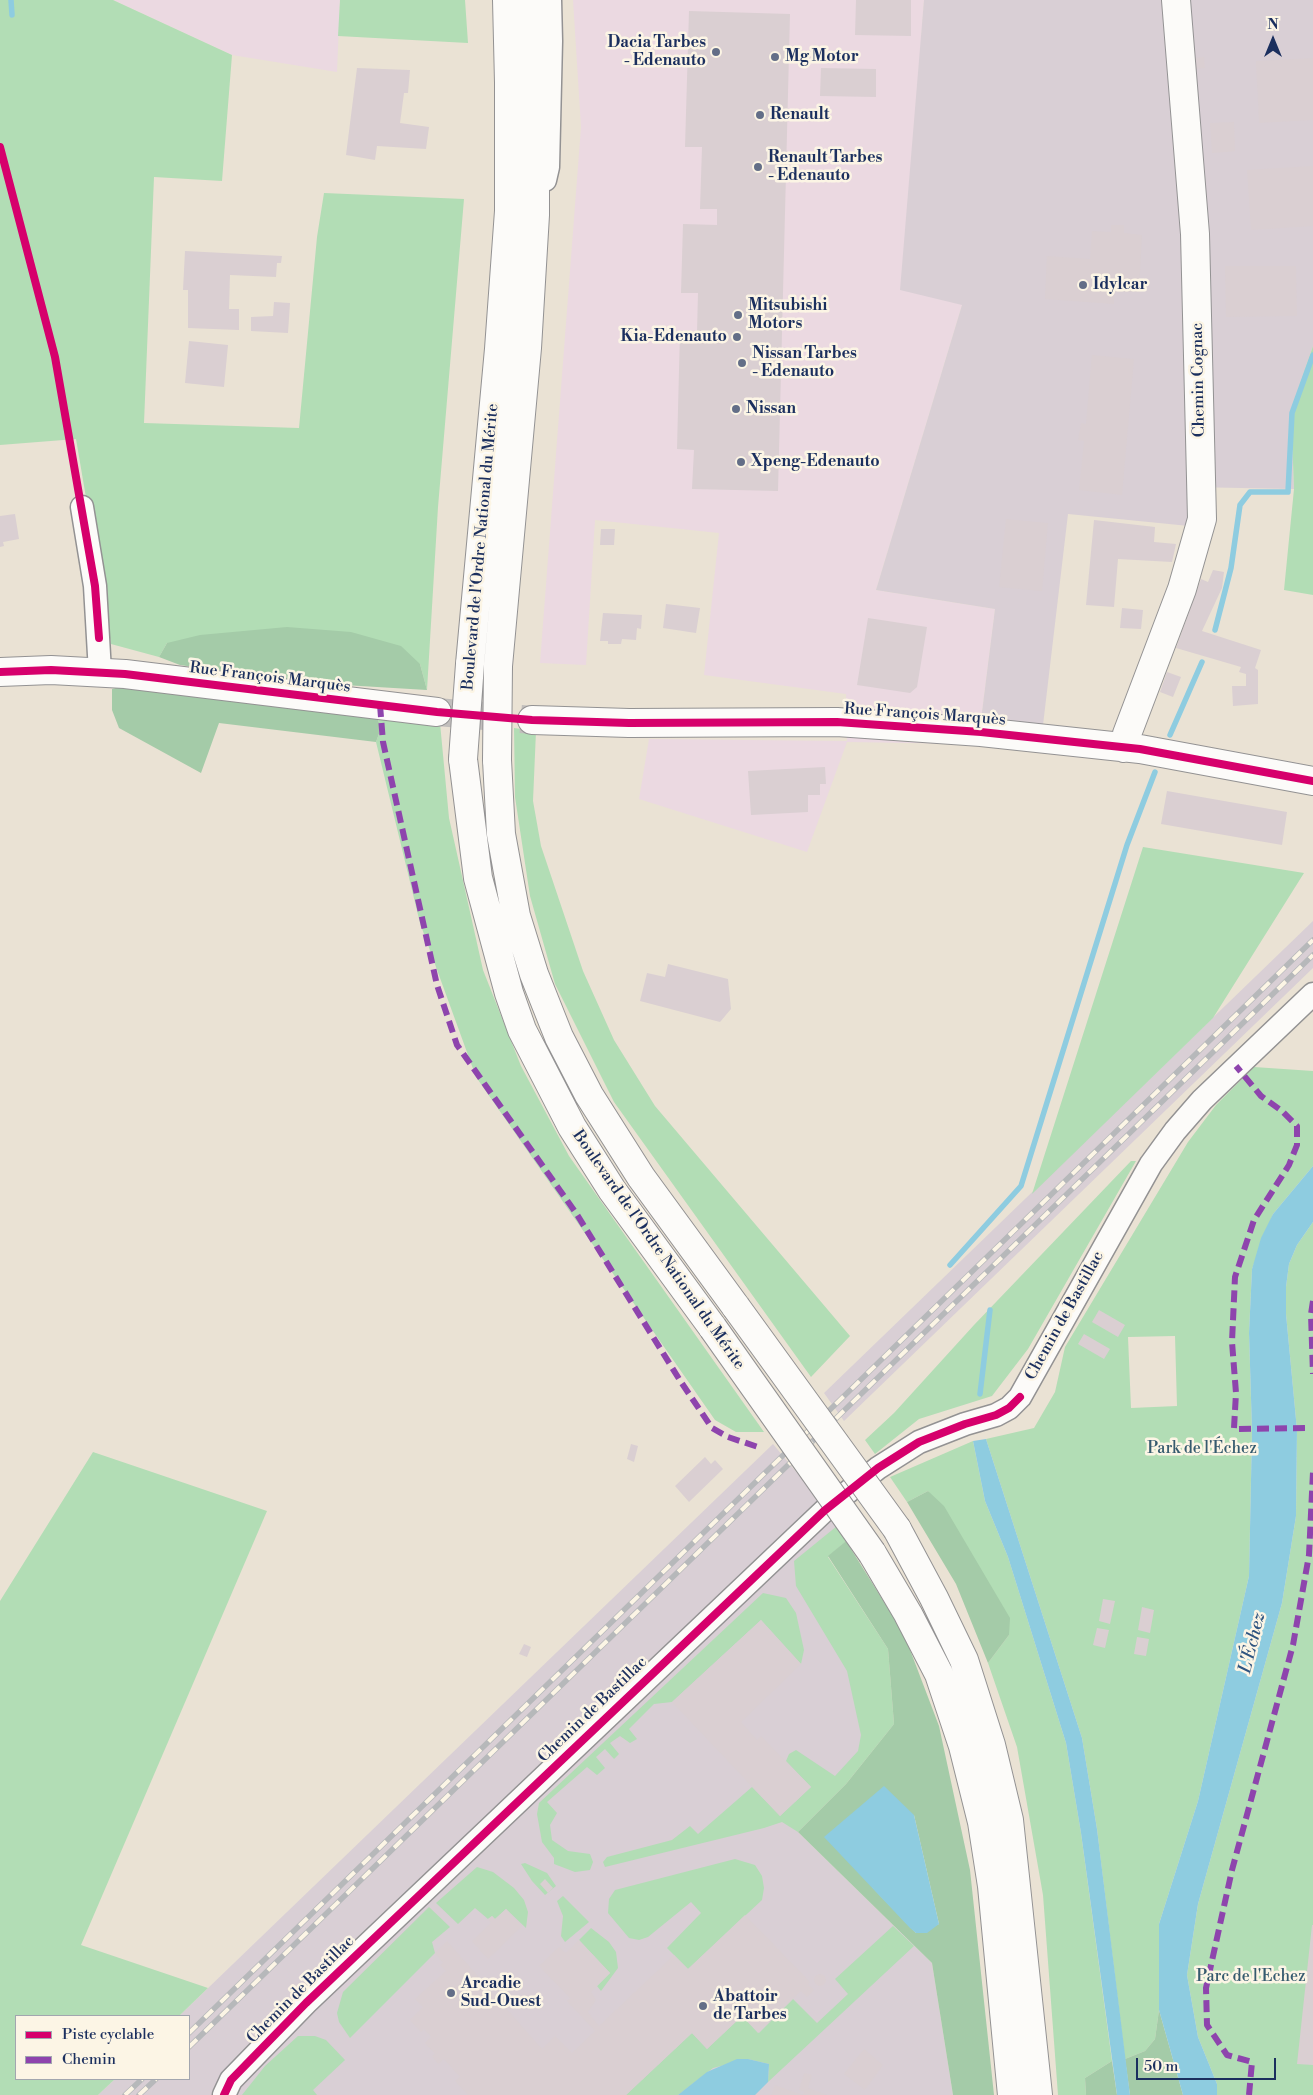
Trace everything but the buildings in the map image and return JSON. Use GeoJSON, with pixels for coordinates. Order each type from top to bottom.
{"type":"FeatureCollection","features":[{"type":"Feature","properties":{"kind":"main road","name":"Boulevard de l'Ordre National du Mérite"},"geometry":{"type":"LineString","coordinates":[[507,0],[509,83],[508,211],[499,349],[463,759],[478,878],[506,984],[522,1030],[572,1127],[612,1190],[713,1328],[872,1553],[908,1614],[939,1674],[964,1746],[982,1822],[992,1886],[1012,2095]]}},
{"type":"Feature","properties":{"kind":"main road","name":"Boulevard de l'Ordre National du Mérite"},"geometry":{"type":"LineString","coordinates":[[532,0],[535,32],[535,215],[527,348],[498,666],[497,760],[501,834],[516,916],[534,974],[559,1037],[589,1095],[641,1176],[897,1529],[934,1598],[964,1660],[991,1744],[1009,1820],[1038,2095]]}},
{"type":"Feature","properties":{"kind":"main road","name":"Chemin Cognac"},"geometry":{"type":"LineString","coordinates":[[1124,748],[1182,589],[1202,519],[1195,234],[1176,0]]}},
{"type":"Feature","properties":{"kind":"main road","name":"Rue François Marquès"},"geometry":{"type":"LineString","coordinates":[[0,672],[51,670],[100,672],[437,712]]}},
{"type":"Feature","properties":{"kind":"main road","name":"Rue François Marquès"},"geometry":{"type":"LineString","coordinates":[[532,720],[629,723],[837,722],[981,732],[1124,748],[1313,781]]}},
{"type":"Feature","properties":{"kind":"street"},"geometry":{"type":"LineString","coordinates":[[535,215],[548,167],[550,0]]}},
{"type":"Feature","properties":{"kind":"street"},"geometry":{"type":"LineString","coordinates":[[82,507],[94,586],[100,672]]}},
{"type":"Feature","properties":{"kind":"street","name":"Chemin de Bastillac"},"geometry":{"type":"LineString","coordinates":[[224,2095],[231,2080],[313,1996],[824,1511],[878,1468],[919,1442],[965,1424],[996,1415],[1009,1408],[1020,1397],[1150,1164],[1202,1100],[1313,994]]}},
{"type":"Feature","properties":{"kind":"shaded area"},"geometry":{"type":"Polygon","coordinates":[[[113,0],[340,0],[337,72],[232,55],[113,0]]]}},
{"type":"Feature","properties":{"kind":"shaded area"},"geometry":{"type":"Polygon","coordinates":[[[573,0],[924,0],[921,41],[962,305],[876,590],[995,609],[981,720],[976,744],[847,742],[807,852],[639,799],[649,739],[847,741],[846,694],[704,675],[719,533],[595,520],[586,665],[540,663],[581,127],[573,0]]]}},
{"type":"Feature","properties":{"kind":"shaded area"},"geometry":{"type":"Polygon","coordinates":[[[924,0],[1313,0],[1313,346],[1291,410],[1294,489],[1189,487],[1189,526],[1068,514],[1043,725],[981,720],[995,609],[876,590],[962,305],[900,290],[924,0]]]}},
{"type":"Feature","properties":{"kind":"shaded area"},"geometry":{"type":"Polygon","coordinates":[[[1313,921],[1313,968],[844,1421],[824,1393],[1313,921]]]}},
{"type":"Feature","properties":{"kind":"shaded area"},"geometry":{"type":"Polygon","coordinates":[[[773,1444],[798,1474],[846,1541],[828,1557],[894,1724],[798,1832],[932,1963],[953,2095],[98,2095],[114,2080],[190,2080],[190,2015],[180,2015],[773,1444]]]}},
{"type":"Feature","properties":{"kind":"green space"},"geometry":{"type":"Polygon","coordinates":[[[0,0],[113,0],[232,55],[222,181],[154,177],[144,423],[299,428],[317,237],[324,193],[464,199],[438,507],[427,690],[420,664],[167,643],[159,657],[111,644],[76,439],[0,445],[0,0]]]}},
{"type":"Feature","properties":{"kind":"green space"},"geometry":{"type":"Polygon","coordinates":[[[340,0],[465,0],[468,43],[338,36],[340,0]]]}},
{"type":"Feature","properties":{"kind":"green space"},"geometry":{"type":"Polygon","coordinates":[[[1313,346],[1313,595],[1284,590],[1294,489],[1291,410],[1313,346]]]}},
{"type":"Feature","properties":{"kind":"green space"},"geometry":{"type":"Polygon","coordinates":[[[287,627],[351,632],[401,646],[420,664],[427,690],[294,682],[180,665],[159,657],[167,643],[200,635],[287,627]]]}},
{"type":"Feature","properties":{"kind":"green space"},"geometry":{"type":"Polygon","coordinates":[[[127,685],[376,715],[381,728],[376,742],[219,723],[201,773],[119,728],[112,710],[112,689],[127,685]]]}},
{"type":"Feature","properties":{"kind":"green space"},"geometry":{"type":"Polygon","coordinates":[[[376,715],[440,723],[449,818],[483,970],[521,1066],[569,1156],[764,1432],[736,1432],[715,1420],[476,1077],[420,923],[376,742],[381,728],[376,715]]]}},
{"type":"Feature","properties":{"kind":"green space"},"geometry":{"type":"Polygon","coordinates":[[[514,728],[536,731],[533,801],[541,846],[583,971],[614,1040],[655,1106],[850,1336],[811,1377],[614,1102],[555,984],[530,896],[515,797],[514,728]]]}},
{"type":"Feature","properties":{"kind":"green space"},"geometry":{"type":"Polygon","coordinates":[[[1143,847],[1304,873],[1213,1018],[1032,1194],[1143,847]]]}},
{"type":"Feature","properties":{"kind":"green space","name":"Park de l'Échez"},"geometry":{"type":"Polygon","coordinates":[[[1254,1067],[1313,1071],[1313,1166],[1273,1214],[1252,1269],[1249,1333],[1252,1431],[1249,1576],[1198,1801],[1159,1924],[1159,2010],[1155,2039],[1145,2051],[1125,2059],[1097,1829],[1082,1738],[986,1439],[1034,1428],[1055,1392],[1065,1347],[1188,1142],[1216,1105],[1254,1067]],[[1175,1336],[1128,1337],[1131,1408],[1177,1406],[1175,1336]]]}},
{"type":"Feature","properties":{"kind":"green space"},"geometry":{"type":"Polygon","coordinates":[[[1131,1161],[1136,1161],[1028,1349],[992,1396],[919,1419],[875,1454],[865,1440],[894,1413],[974,1325],[1131,1161]]]}},
{"type":"Feature","properties":{"kind":"green space","name":"Parc de l'Echez"},"geometry":{"type":"Polygon","coordinates":[[[1313,1222],[1313,2095],[1217,2095],[1217,2084],[1198,2037],[1187,1975],[1198,1904],[1282,1603],[1296,1516],[1297,1430],[1286,1314],[1286,1287],[1289,1264],[1297,1245],[1313,1222]]]}},
{"type":"Feature","properties":{"kind":"green space"},"geometry":{"type":"Polygon","coordinates":[[[973,1441],[985,1501],[1008,1557],[1066,1743],[1081,1833],[1112,2061],[1085,2078],[1086,2095],[1058,2095],[1043,1895],[1017,1747],[988,1663],[1009,1635],[928,1491],[907,1502],[890,1477],[973,1441]]]}},
{"type":"Feature","properties":{"kind":"green space"},"geometry":{"type":"Polygon","coordinates":[[[93,1452],[267,1511],[81,1945],[208,1988],[180,2015],[15,2015],[15,2080],[114,2080],[98,2095],[0,2095],[0,1601],[93,1452]]]}},
{"type":"Feature","properties":{"kind":"green space"},"geometry":{"type":"Polygon","coordinates":[[[928,1491],[944,1506],[1010,1618],[1009,1635],[988,1663],[956,1584],[907,1502],[928,1491]]]}},
{"type":"Feature","properties":{"kind":"green space"},"geometry":{"type":"Polygon","coordinates":[[[837,1526],[846,1541],[828,1557],[888,1649],[894,1724],[846,1784],[798,1832],[782,1822],[605,1867],[603,1862],[607,1857],[672,1840],[690,1826],[698,1834],[752,1787],[780,1816],[811,1787],[786,1761],[789,1754],[796,1750],[835,1776],[858,1751],[861,1735],[847,1671],[796,1586],[794,1561],[837,1526]]]}},
{"type":"Feature","properties":{"kind":"green space"},"geometry":{"type":"Polygon","coordinates":[[[846,1541],[904,1634],[939,1726],[970,1870],[994,2095],[953,2095],[932,1963],[798,1832],[846,1784],[894,1724],[888,1649],[828,1556],[846,1541]],[[914,1815],[872,1887],[916,1933],[939,1924],[914,1815]]]}},
{"type":"Feature","properties":{"kind":"green space"},"geometry":{"type":"Polygon","coordinates":[[[763,1593],[786,1598],[796,1613],[804,1650],[801,1664],[761,1620],[672,1702],[654,1704],[629,1729],[637,1739],[630,1743],[620,1736],[610,1743],[619,1754],[614,1759],[605,1749],[596,1757],[605,1768],[597,1775],[587,1767],[547,1802],[557,1813],[550,1825],[552,1840],[568,1851],[590,1854],[593,1862],[590,1870],[575,1872],[554,1864],[554,1858],[542,1842],[537,1814],[539,1803],[763,1593]]]}},
{"type":"Feature","properties":{"kind":"green space"},"geometry":{"type":"Polygon","coordinates":[[[735,1859],[755,1865],[762,1876],[764,1888],[762,1900],[688,1969],[667,1948],[701,1913],[691,1902],[648,1937],[639,1940],[629,1938],[608,1913],[609,1899],[615,1890],[735,1859]]]}},
{"type":"Feature","properties":{"kind":"green space"},"geometry":{"type":"Polygon","coordinates":[[[525,1863],[547,1873],[556,1886],[545,1895],[532,1881],[521,1864],[525,1863]]]}},
{"type":"Feature","properties":{"kind":"green space"},"geometry":{"type":"Polygon","coordinates":[[[477,1867],[493,1872],[514,1888],[524,1900],[528,1912],[526,1928],[506,1909],[495,1919],[492,1916],[488,1919],[475,1908],[458,1924],[436,1903],[477,1867]]]}},
{"type":"Feature","properties":{"kind":"green space"},"geometry":{"type":"Polygon","coordinates":[[[563,1896],[589,1922],[565,1942],[561,1936],[563,1916],[557,1901],[563,1896]]]}},
{"type":"Feature","properties":{"kind":"green space"},"geometry":{"type":"Polygon","coordinates":[[[429,1907],[450,1927],[432,1942],[435,1953],[350,2038],[339,2022],[337,2013],[343,1992],[429,1907]]]}},
{"type":"Feature","properties":{"kind":"green space"},"geometry":{"type":"Polygon","coordinates":[[[893,1926],[914,1946],[768,2082],[769,2064],[748,2059],[713,2068],[678,2095],[626,2095],[692,2033],[707,2049],[742,2016],[759,2033],[793,1999],[817,2023],[848,1994],[835,1979],[893,1926]]]}},
{"type":"Feature","properties":{"kind":"green space"},"geometry":{"type":"Polygon","coordinates":[[[591,1928],[609,1942],[616,1952],[618,1968],[601,1991],[597,1986],[610,1973],[579,1940],[591,1928]]]}},
{"type":"Feature","properties":{"kind":"green space"},"geometry":{"type":"Polygon","coordinates":[[[1159,2010],[1183,2095],[1130,2095],[1125,2059],[1145,2051],[1155,2039],[1159,2010]]]}},
{"type":"Feature","properties":{"kind":"green space"},"geometry":{"type":"Polygon","coordinates":[[[298,2036],[315,2036],[326,2040],[345,2060],[313,2090],[317,2095],[242,2095],[265,2066],[298,2036]]]}},
{"type":"Feature","properties":{"kind":"green space"},"geometry":{"type":"Polygon","coordinates":[[[1112,2061],[1117,2095],[1086,2095],[1085,2078],[1112,2061]]]}},
{"type":"Feature","properties":{"kind":"water","name":"L'Échez"},"geometry":{"type":"Polygon","coordinates":[[[1313,1166],[1313,1222],[1297,1245],[1289,1264],[1286,1287],[1286,1314],[1297,1430],[1296,1516],[1282,1603],[1198,1904],[1187,1975],[1198,2037],[1217,2084],[1217,2095],[1183,2095],[1159,2010],[1159,1924],[1198,1801],[1249,1576],[1252,1431],[1249,1333],[1252,1269],[1261,1238],[1273,1214],[1313,1166]]]}},
{"type":"Feature","properties":{"kind":"water"},"geometry":{"type":"Polygon","coordinates":[[[986,1439],[1082,1738],[1097,1829],[1130,2095],[1117,2095],[1081,1833],[1066,1743],[1008,1557],[985,1501],[973,1441],[986,1439]]]}},
{"type":"Feature","properties":{"kind":"water"},"geometry":{"type":"Polygon","coordinates":[[[884,1786],[914,1815],[939,1924],[927,1933],[916,1933],[910,1928],[824,1837],[884,1786]]]}},
{"type":"Feature","properties":{"kind":"water"},"geometry":{"type":"Polygon","coordinates":[[[737,2059],[748,2059],[769,2064],[768,2082],[755,2095],[678,2095],[707,2072],[737,2059]]]}},
{"type":"Feature","properties":{"kind":"waterway"},"geometry":{"type":"LineString","coordinates":[[11,0],[12,15]]}},
{"type":"Feature","properties":{"kind":"waterway"},"geometry":{"type":"LineString","coordinates":[[1215,630],[1231,568],[1240,505],[1250,492],[1288,492],[1292,413],[1313,355]]}},
{"type":"Feature","properties":{"kind":"waterway"},"geometry":{"type":"LineString","coordinates":[[1170,735],[1202,662]]}},
{"type":"Feature","properties":{"kind":"waterway"},"geometry":{"type":"LineString","coordinates":[[950,1265],[1021,1186],[1127,845],[1155,772]]}},
{"type":"Feature","properties":{"kind":"waterway"},"geometry":{"type":"LineString","coordinates":[[980,1394],[990,1310]]}},
{"type":"Feature","properties":{"kind":"tunnel"},"geometry":{"type":"LineString","coordinates":[[437,712],[532,720]]}},
{"type":"Feature","properties":{"kind":"railway"},"geometry":{"type":"LineString","coordinates":[[190,2032],[1313,940]]}},
{"type":"Feature","properties":{"kind":"railway"},"geometry":{"type":"LineString","coordinates":[[190,2046],[1313,955]]}},
{"type":"Feature","properties":{"kind":"railway"},"geometry":{"type":"LineString","coordinates":[[125,2095],[141,2080]]}},
{"type":"Feature","properties":{"kind":"railway"},"geometry":{"type":"LineString","coordinates":[[139,2095],[155,2080]]}},
{"type":"Feature","properties":{"kind":"marked path"},"geometry":{"type":"LineString","coordinates":[[380,705],[383,742],[437,985],[457,1045],[576,1213],[681,1382],[712,1428],[728,1437],[761,1448]]}},
{"type":"Feature","properties":{"kind":"marked path"},"geometry":{"type":"LineString","coordinates":[[1234,1428],[1236,1393],[1232,1342],[1235,1277],[1254,1220],[1289,1165],[1297,1145],[1297,1126],[1282,1111],[1261,1096],[1236,1066]]}},
{"type":"Feature","properties":{"kind":"marked path"},"geometry":{"type":"LineString","coordinates":[[1313,1301],[1311,1314],[1313,1374]]}},
{"type":"Feature","properties":{"kind":"marked path"},"geometry":{"type":"LineString","coordinates":[[1239,1429],[1306,1428]]}},
{"type":"Feature","properties":{"kind":"marked path"},"geometry":{"type":"LineString","coordinates":[[1249,2095],[1252,2062],[1227,2055],[1207,2025],[1206,1988],[1232,1870],[1293,1645],[1309,1555],[1313,1472]]}},
{"type":"Feature","properties":{"kind":"cycle path"},"geometry":{"type":"LineString","coordinates":[[0,147],[55,357],[95,586],[99,638]]}},
{"type":"Feature","properties":{"kind":"cycle path"},"geometry":{"type":"LineString","coordinates":[[0,672],[51,670],[125,674],[437,712],[532,720],[629,723],[837,722],[981,732],[1140,749],[1313,781]]}},
{"type":"Feature","properties":{"kind":"cycle path"},"geometry":{"type":"LineString","coordinates":[[224,2095],[231,2080],[306,2003],[824,1511],[878,1468],[919,1442],[965,1424],[996,1415],[1009,1408],[1020,1397]]}},
{"type":"Feature","properties":{"kind":"place","name":"Dacia Tarbes - Edenauto"},"geometry":{"type":"Point","coordinates":[716,52]}},
{"type":"Feature","properties":{"kind":"place","name":"Mg Motor"},"geometry":{"type":"Point","coordinates":[775,57]}},
{"type":"Feature","properties":{"kind":"place","name":"Renault"},"geometry":{"type":"Point","coordinates":[760,115]}},
{"type":"Feature","properties":{"kind":"place","name":"Renault Tarbes - Edenauto"},"geometry":{"type":"Point","coordinates":[758,167]}},
{"type":"Feature","properties":{"kind":"place","name":"Idylcar"},"geometry":{"type":"Point","coordinates":[1083,285]}},
{"type":"Feature","properties":{"kind":"place","name":"Mitsubishi Motors"},"geometry":{"type":"Point","coordinates":[738,315]}},
{"type":"Feature","properties":{"kind":"place","name":"Kia-Edenauto"},"geometry":{"type":"Point","coordinates":[737,337]}},
{"type":"Feature","properties":{"kind":"place","name":"Nissan Tarbes - Edenauto"},"geometry":{"type":"Point","coordinates":[742,363]}},
{"type":"Feature","properties":{"kind":"place","name":"Nissan"},"geometry":{"type":"Point","coordinates":[736,409]}},
{"type":"Feature","properties":{"kind":"place","name":"Xpeng-Edenauto"},"geometry":{"type":"Point","coordinates":[741,462]}},
{"type":"Feature","properties":{"kind":"place","name":"Arcadie Sud-Ouest"},"geometry":{"type":"Point","coordinates":[451,1993]}},
{"type":"Feature","properties":{"kind":"place","name":"Abattoir de Tarbes"},"geometry":{"type":"Point","coordinates":[703,2006]}}]}
